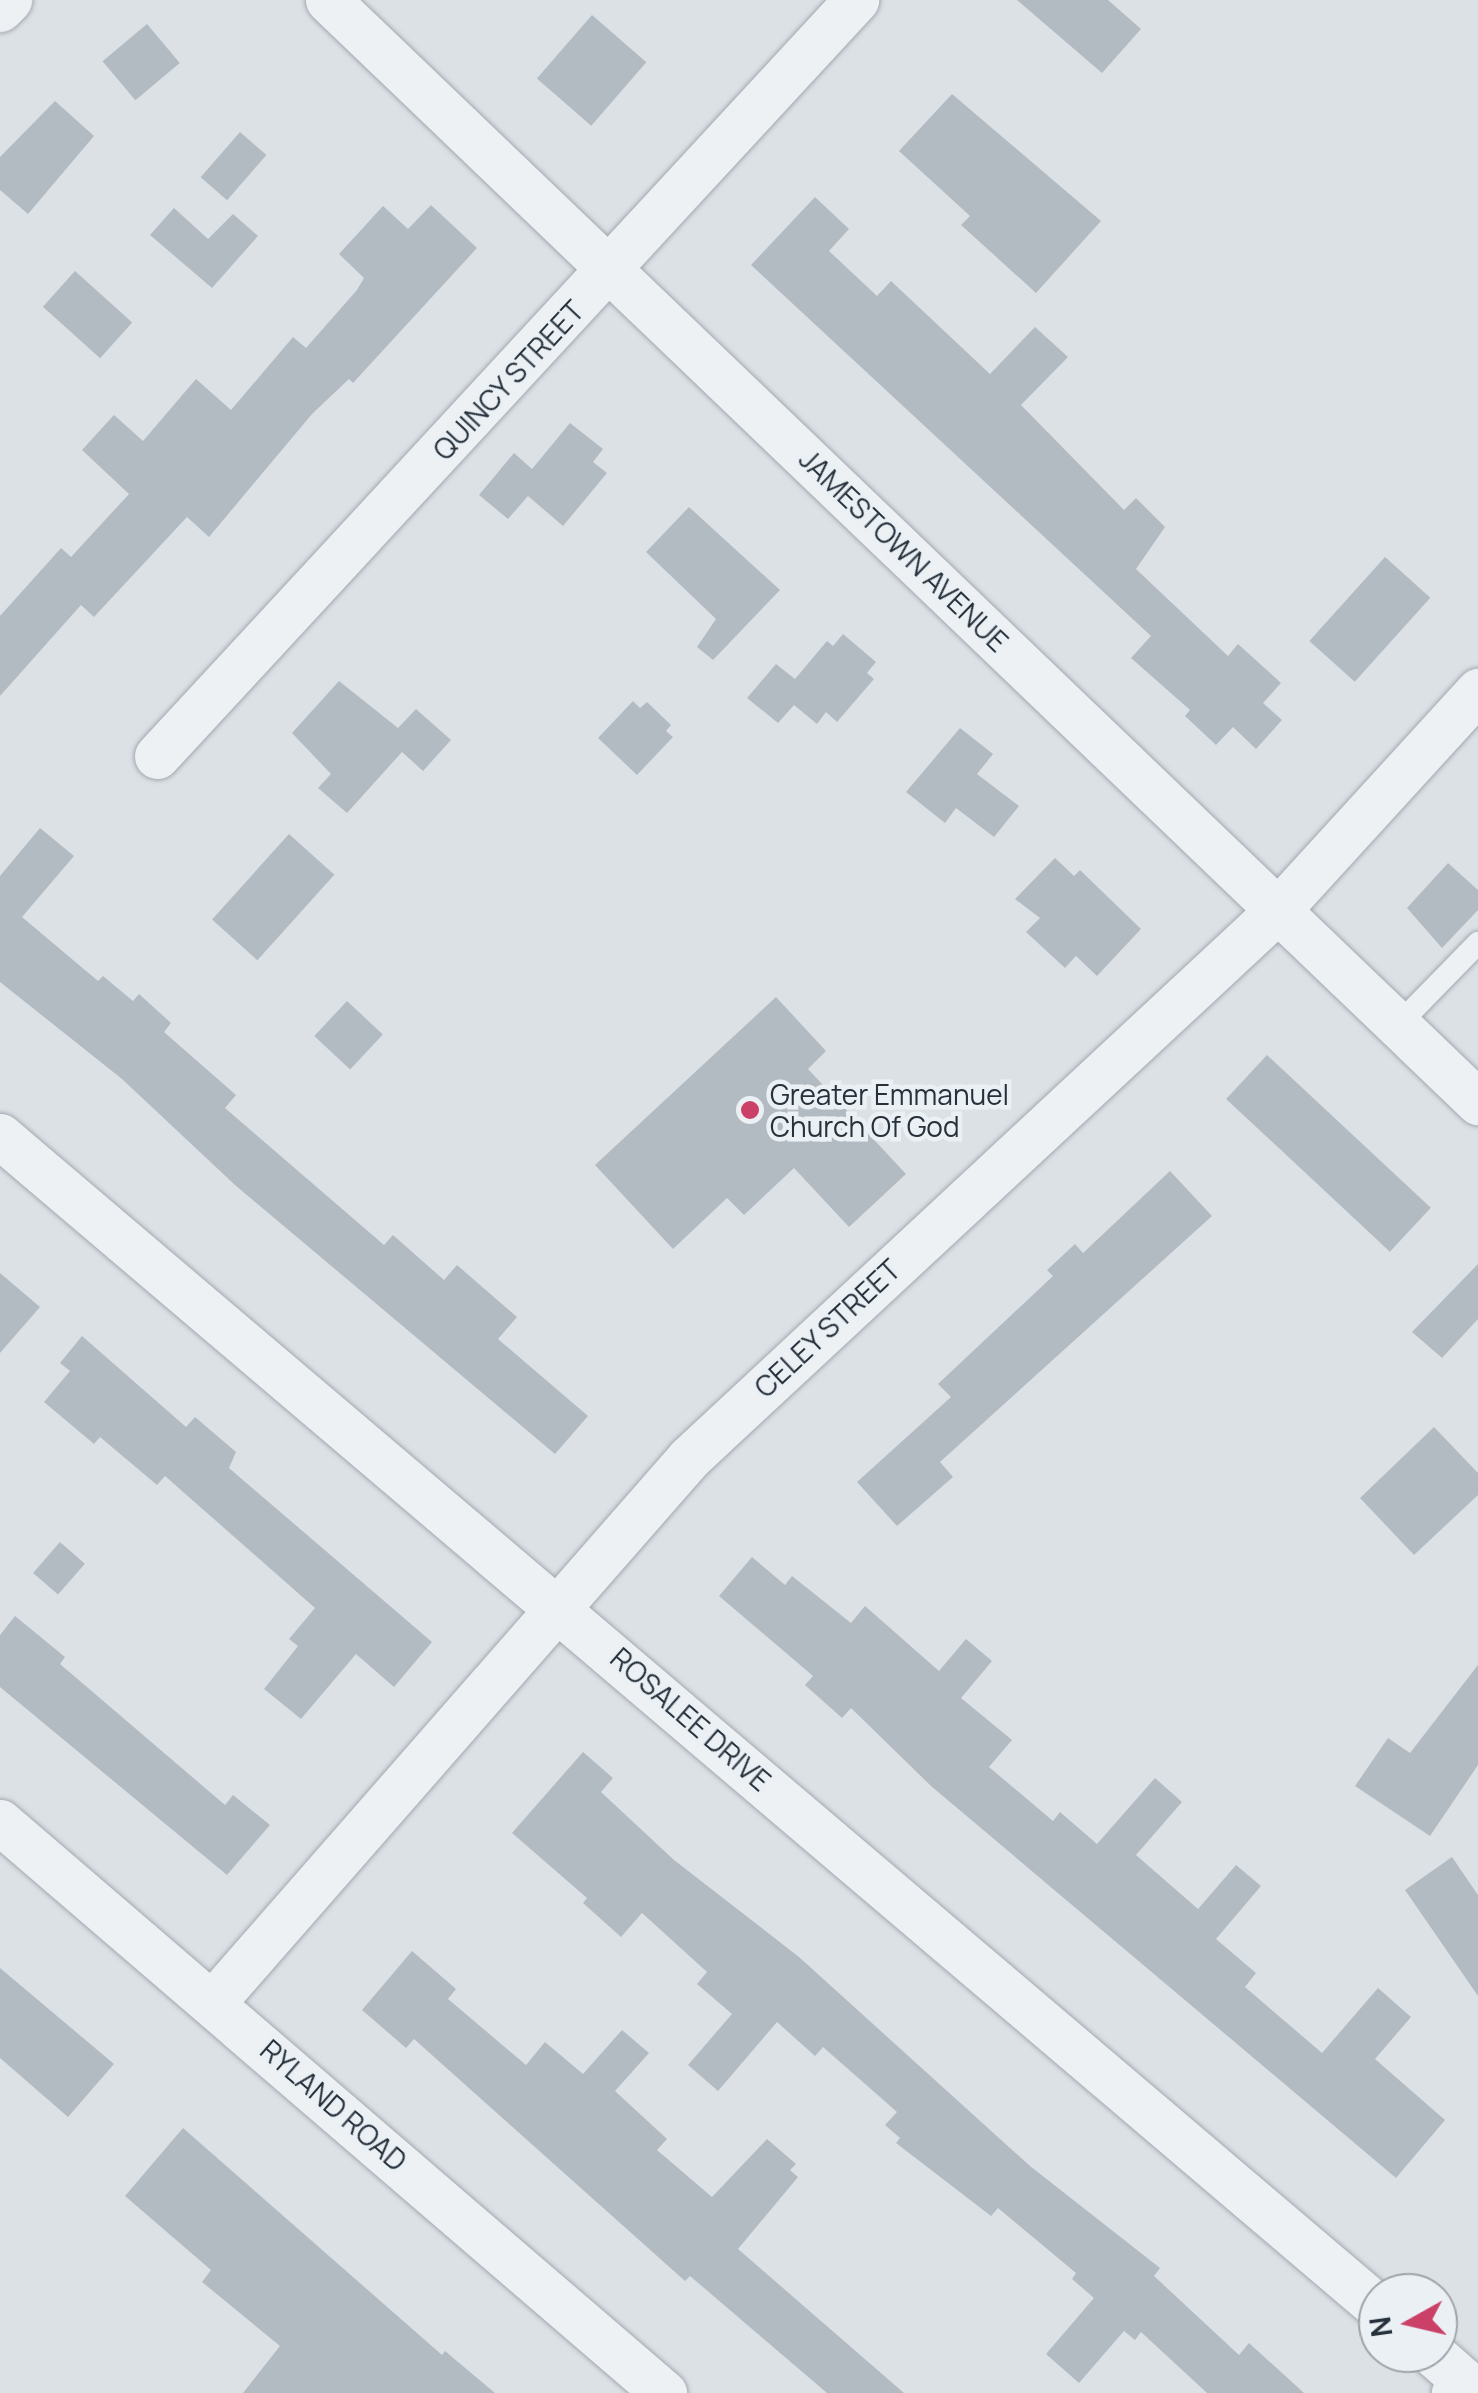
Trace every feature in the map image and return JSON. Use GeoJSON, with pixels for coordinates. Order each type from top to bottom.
{"type":"FeatureCollection","features":[{"type":"Feature","properties":{"kind":"street"},"geometry":{"type":"LineString","coordinates":[[0,10],[9,0]]}},
{"type":"Feature","properties":{"kind":"street","name":"JAMESTOWN AVENUE"},"geometry":{"type":"LineString","coordinates":[[328,0],[1478,1102]]}},
{"type":"Feature","properties":{"kind":"street","name":"QUINCY STREET"},"geometry":{"type":"LineString","coordinates":[[156,756],[612,268],[856,0]]}},
{"type":"Feature","properties":{"kind":"street","name":"CELEY STREET"},"geometry":{"type":"LineString","coordinates":[[214,2001],[689,1458],[1278,910],[1478,691]]}},
{"type":"Feature","properties":{"kind":"street","name":"ROSALEE DRIVE"},"geometry":{"type":"LineString","coordinates":[[0,1136],[558,1604],[1358,2290]]}},
{"type":"Feature","properties":{"kind":"street","name":"RYLAND ROAD"},"geometry":{"type":"LineString","coordinates":[[0,1822],[214,2001],[664,2393]]}},
{"type":"Feature","properties":{"kind":"street"},"geometry":{"type":"LineString","coordinates":[[1454,2393],[1464,2381],[1455,2373]]}},
{"type":"Feature","properties":{"kind":"lane"},"geometry":{"type":"LineString","coordinates":[[1398,1025],[1478,942]]}},
{"type":"Feature","properties":{"kind":"building"},"geometry":{"type":"Polygon","coordinates":[[[1017,0],[1108,0],[1141,29],[1102,73],[1017,0]]]}},
{"type":"Feature","properties":{"kind":"building"},"geometry":{"type":"Polygon","coordinates":[[[592,15],[646,62],[591,126],[537,78],[592,15]]]}},
{"type":"Feature","properties":{"kind":"building"},"geometry":{"type":"Polygon","coordinates":[[[147,24],[180,63],[135,100],[103,61],[147,24]]]}},
{"type":"Feature","properties":{"kind":"building"},"geometry":{"type":"Polygon","coordinates":[[[952,94],[1101,221],[1036,293],[961,225],[970,216],[899,151],[952,94]]]}},
{"type":"Feature","properties":{"kind":"building"},"geometry":{"type":"Polygon","coordinates":[[[55,101],[94,136],[28,214],[0,190],[0,157],[55,101]]]}},
{"type":"Feature","properties":{"kind":"building"},"geometry":{"type":"Polygon","coordinates":[[[240,132],[266,155],[227,200],[201,177],[240,132]]]}},
{"type":"Feature","properties":{"kind":"building"},"geometry":{"type":"Polygon","coordinates":[[[815,197],[849,229],[829,251],[877,296],[891,281],[990,374],[1035,327],[1068,357],[1021,405],[1124,510],[1136,498],[1165,527],[1136,569],[1228,656],[1238,644],[1281,683],[1263,703],[1282,720],[1256,749],[1233,727],[1216,745],[1185,716],[1190,710],[1131,658],[1151,636],[751,265],[815,197]]]}},
{"type":"Feature","properties":{"kind":"building"},"geometry":{"type":"Polygon","coordinates":[[[431,205],[477,248],[353,383],[349,379],[312,414],[209,537],[187,517],[94,617],[81,605],[0,696],[0,616],[61,548],[71,557],[129,494],[82,450],[114,415],[143,441],[196,379],[231,410],[293,337],[306,348],[357,290],[364,278],[339,254],[383,206],[408,229],[431,205]]]}},
{"type":"Feature","properties":{"kind":"building"},"geometry":{"type":"Polygon","coordinates":[[[174,208],[208,239],[233,214],[258,236],[212,288],[150,235],[174,208]]]}},
{"type":"Feature","properties":{"kind":"building"},"geometry":{"type":"Polygon","coordinates":[[[75,271],[132,323],[100,358],[43,307],[75,271]]]}},
{"type":"Feature","properties":{"kind":"building"},"geometry":{"type":"Polygon","coordinates":[[[570,423],[603,449],[593,462],[607,473],[563,526],[528,496],[508,519],[479,495],[514,453],[532,469],[570,423]]]}},
{"type":"Feature","properties":{"kind":"building"},"geometry":{"type":"Polygon","coordinates":[[[689,507],[780,590],[713,660],[697,647],[716,619],[646,552],[689,507]]]}},
{"type":"Feature","properties":{"kind":"building"},"geometry":{"type":"Polygon","coordinates":[[[1385,557],[1430,598],[1355,682],[1309,641],[1385,557]]]}},
{"type":"Feature","properties":{"kind":"building"},"geometry":{"type":"Polygon","coordinates":[[[843,634],[876,662],[867,673],[874,679],[837,722],[826,712],[817,724],[794,705],[778,723],[747,698],[776,664],[795,679],[827,641],[833,646],[843,634]]]}},
{"type":"Feature","properties":{"kind":"building"},"geometry":{"type":"Polygon","coordinates":[[[339,681],[398,728],[416,709],[451,740],[423,771],[402,752],[347,813],[318,788],[331,774],[292,733],[339,681]]]}},
{"type":"Feature","properties":{"kind":"building"},"geometry":{"type":"Polygon","coordinates":[[[633,701],[640,708],[647,702],[671,725],[666,731],[673,737],[637,775],[598,738],[633,701]]]}},
{"type":"Feature","properties":{"kind":"building"},"geometry":{"type":"Polygon","coordinates":[[[960,728],[993,754],[977,774],[1019,806],[994,837],[956,808],[945,823],[906,792],[960,728]]]}},
{"type":"Feature","properties":{"kind":"building"},"geometry":{"type":"Polygon","coordinates":[[[40,828],[74,856],[22,917],[98,981],[103,976],[133,1001],[139,994],[171,1023],[164,1032],[236,1095],[225,1108],[384,1245],[393,1235],[444,1280],[457,1265],[517,1317],[498,1339],[588,1416],[555,1454],[235,1185],[122,1079],[0,982],[0,876],[40,828]]]}},
{"type":"Feature","properties":{"kind":"building"},"geometry":{"type":"Polygon","coordinates":[[[289,834],[334,875],[257,960],[212,919],[289,834]]]}},
{"type":"Feature","properties":{"kind":"building"},"geometry":{"type":"Polygon","coordinates":[[[1055,858],[1074,876],[1080,870],[1141,929],[1097,976],[1076,956],[1065,968],[1026,932],[1040,918],[1015,899],[1055,858]]]}},
{"type":"Feature","properties":{"kind":"building"},"geometry":{"type":"Polygon","coordinates":[[[1448,863],[1478,890],[1478,910],[1442,948],[1407,908],[1448,863]]]}},
{"type":"Feature","properties":{"kind":"building","name":"Greater Emmanuel Church Of God"},"geometry":{"type":"Polygon","coordinates":[[[776,997],[826,1051],[808,1069],[906,1174],[849,1227],[794,1168],[744,1215],[727,1198],[673,1249],[595,1165],[776,997]]]}},
{"type":"Feature","properties":{"kind":"building"},"geometry":{"type":"Polygon","coordinates":[[[347,1001],[383,1034],[350,1070],[314,1036],[347,1001]]]}},
{"type":"Feature","properties":{"kind":"building"},"geometry":{"type":"Polygon","coordinates":[[[1267,1055],[1431,1208],[1390,1252],[1226,1099],[1267,1055]]]}},
{"type":"Feature","properties":{"kind":"building"},"geometry":{"type":"Polygon","coordinates":[[[1170,1171],[1212,1216],[940,1462],[953,1477],[897,1526],[857,1482],[951,1397],[938,1384],[1053,1276],[1047,1270],[1075,1244],[1083,1253],[1170,1171]]]}},
{"type":"Feature","properties":{"kind":"building"},"geometry":{"type":"Polygon","coordinates":[[[1478,1264],[1478,1319],[1442,1358],[1412,1332],[1478,1264]]]}},
{"type":"Feature","properties":{"kind":"building"},"geometry":{"type":"Polygon","coordinates":[[[0,1273],[40,1307],[0,1353],[0,1273]]]}},
{"type":"Feature","properties":{"kind":"building"},"geometry":{"type":"Polygon","coordinates":[[[82,1336],[186,1427],[195,1417],[236,1452],[229,1468],[432,1642],[394,1687],[356,1654],[301,1719],[264,1689],[298,1646],[289,1639],[315,1608],[165,1476],[157,1485],[100,1437],[94,1444],[44,1402],[70,1371],[60,1363],[82,1336]]]}},
{"type":"Feature","properties":{"kind":"building"},"geometry":{"type":"Polygon","coordinates":[[[1434,1427],[1478,1473],[1478,1495],[1414,1555],[1360,1498],[1434,1427]]]}},
{"type":"Feature","properties":{"kind":"building"},"geometry":{"type":"Polygon","coordinates":[[[60,1542],[85,1564],[58,1595],[33,1573],[60,1542]]]}},
{"type":"Feature","properties":{"kind":"building"},"geometry":{"type":"Polygon","coordinates":[[[752,1557],[785,1585],[792,1576],[851,1623],[865,1606],[939,1671],[966,1639],[992,1661],[961,1698],[1012,1740],[989,1767],[1053,1821],[1060,1812],[1097,1844],[1155,1778],[1182,1802],[1136,1855],[1198,1909],[1236,1865],[1261,1886],[1216,1939],[1256,1973],[1245,1987],[1322,2053],[1378,1988],[1411,2017],[1375,2059],[1445,2120],[1396,2178],[931,1786],[851,1708],[842,1718],[805,1685],[813,1676],[719,1596],[752,1557]]]}},
{"type":"Feature","properties":{"kind":"building"},"geometry":{"type":"Polygon","coordinates":[[[15,1616],[65,1657],[60,1664],[225,1805],[233,1795],[270,1825],[227,1875],[0,1687],[0,1635],[15,1616]]]}},
{"type":"Feature","properties":{"kind":"building"},"geometry":{"type":"Polygon","coordinates":[[[1478,1665],[1478,1765],[1430,1836],[1355,1786],[1388,1738],[1410,1753],[1478,1665]]]}},
{"type":"Feature","properties":{"kind":"building"},"geometry":{"type":"Polygon","coordinates":[[[583,1752],[613,1778],[601,1792],[674,1860],[799,1957],[1030,2166],[1160,2268],[1154,2276],[1239,2355],[1249,2343],[1304,2393],[1207,2393],[1141,2332],[1135,2340],[1124,2331],[1079,2383],[1046,2354],[1094,2298],[1072,2279],[1076,2273],[998,2208],[991,2216],[896,2143],[900,2138],[885,2125],[897,2112],[823,2047],[815,2056],[777,2022],[718,2091],[688,2065],[732,2014],[697,1984],[707,1972],[642,1913],[621,1937],[583,1903],[587,1898],[512,1833],[583,1752]]]}},
{"type":"Feature","properties":{"kind":"building"},"geometry":{"type":"Polygon","coordinates":[[[1452,1857],[1478,1895],[1478,1996],[1405,1890],[1452,1857]]]}},
{"type":"Feature","properties":{"kind":"building"},"geometry":{"type":"Polygon","coordinates":[[[412,1951],[456,1989],[448,1999],[526,2065],[545,2042],[583,2074],[622,2030],[649,2053],[615,2091],[667,2139],[657,2150],[712,2197],[767,2139],[796,2164],[790,2170],[798,2177],[738,2249],[904,2393],[827,2393],[690,2276],[685,2281],[414,2039],[406,2048],[362,2010],[412,1951]]]}},
{"type":"Feature","properties":{"kind":"building"},"geometry":{"type":"Polygon","coordinates":[[[0,1968],[114,2064],[68,2117],[0,2058],[0,1968]]]}},
{"type":"Feature","properties":{"kind":"building"},"geometry":{"type":"Polygon","coordinates":[[[183,2128],[442,2355],[445,2351],[495,2393],[243,2393],[280,2346],[202,2282],[211,2270],[125,2196],[183,2128]]]}},
{"type":"Feature","properties":{"kind":"place","name":"Greater Emmanuel Church Of God"},"geometry":{"type":"Point","coordinates":[750,1110]}}]}
